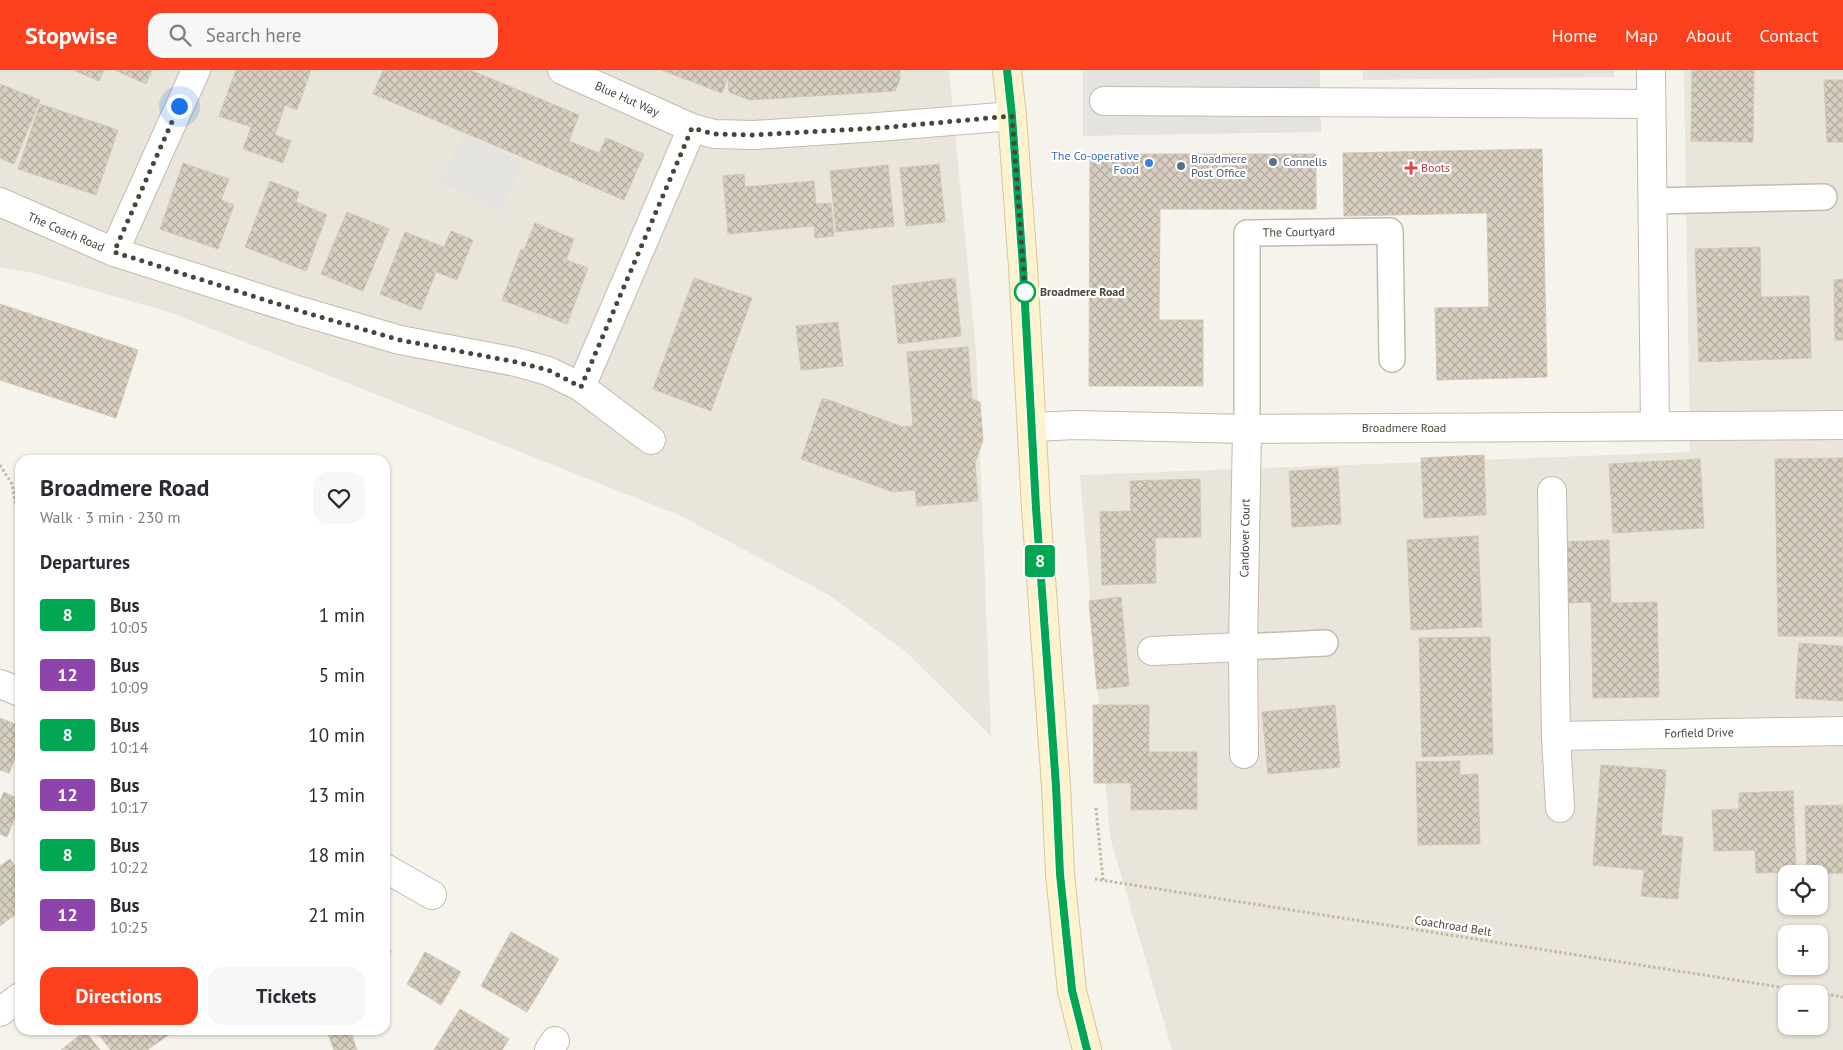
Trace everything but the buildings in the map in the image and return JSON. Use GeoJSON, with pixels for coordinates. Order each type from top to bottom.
{"type":"FeatureCollection","features":[{"type":"Feature","properties":{"kind":"street","name":"The Coach Road"},"geometry":{"type":"LineString","coordinates":[[0,202],[114,252],[196,70]]}},
{"type":"Feature","properties":{"kind":"street","name":"Blue Hut Way"},"geometry":{"type":"LineString","coordinates":[[562,70],[692,128],[714,134],[732,135],[878,128],[1012,116]]}},
{"type":"Feature","properties":{"kind":"street"},"geometry":{"type":"LineString","coordinates":[[1007,70],[1012,116],[1033,427],[1036,508],[1060,874],[1072,990],[1087,1050]]}},
{"type":"Feature","properties":{"kind":"street"},"geometry":{"type":"LineString","coordinates":[[1651,70],[1655,426]]}},
{"type":"Feature","properties":{"kind":"street"},"geometry":{"type":"LineString","coordinates":[[1104,101],[1651,104]]}},
{"type":"Feature","properties":{"kind":"street"},"geometry":{"type":"LineString","coordinates":[[581,387],[692,128]]}},
{"type":"Feature","properties":{"kind":"street"},"geometry":{"type":"LineString","coordinates":[[114,252],[300,311],[400,340],[548,370],[581,387],[651,440]]}},
{"type":"Feature","properties":{"kind":"street","name":"Broadmere Road"},"geometry":{"type":"LineString","coordinates":[[1033,427],[1247,429],[1843,425]]}},
{"type":"Feature","properties":{"kind":"street","name":"Candover Court"},"geometry":{"type":"LineString","coordinates":[[1244,754],[1243,647],[1247,429]]}},
{"type":"Feature","properties":{"kind":"street"},"geometry":{"type":"LineString","coordinates":[[1552,491],[1556,736],[1560,808]]}},
{"type":"Feature","properties":{"kind":"street"},"geometry":{"type":"LineString","coordinates":[[1152,651],[1243,647]]}},
{"type":"Feature","properties":{"kind":"street"},"geometry":{"type":"LineString","coordinates":[[0,684],[15,690]]}},
{"type":"Feature","properties":{"kind":"street","name":"Forfield Drive"},"geometry":{"type":"LineString","coordinates":[[1556,736],[1843,731]]}},
{"type":"Feature","properties":{"kind":"street"},"geometry":{"type":"LineString","coordinates":[[390,871],[432,895]]}},
{"type":"Feature","properties":{"kind":"street"},"geometry":{"type":"LineString","coordinates":[[0,1012],[15,1001]]}},
{"type":"Feature","properties":{"kind":"lane"},"geometry":{"type":"LineString","coordinates":[[1652,200],[1824,197]]}},
{"type":"Feature","properties":{"kind":"lane","name":"The Courtyard"},"geometry":{"type":"LineString","coordinates":[[1247,429],[1247,233],[1390,231],[1392,358]]}},
{"type":"Feature","properties":{"kind":"lane"},"geometry":{"type":"LineString","coordinates":[[1243,647],[1325,643]]}},
{"type":"Feature","properties":{"kind":"path"},"geometry":{"type":"LineString","coordinates":[[0,466],[12,484],[15,500]]}},
{"type":"Feature","properties":{"kind":"path","name":"Coachroad Belt"},"geometry":{"type":"LineString","coordinates":[[1060,874],[1843,997]]}},
{"type":"Feature","properties":{"kind":"shaded area"},"geometry":{"type":"Polygon","coordinates":[[[0,70],[949,70],[976,350],[991,736],[905,651],[829,595],[679,515],[169,312],[29,272],[0,267],[0,70]]]}},
{"type":"Feature","properties":{"kind":"shaded area"},"geometry":{"type":"Polygon","coordinates":[[[1083,70],[1320,70],[1321,132],[1083,136],[1083,70]]]}},
{"type":"Feature","properties":{"kind":"shaded area"},"geometry":{"type":"Polygon","coordinates":[[[1363,70],[1614,70],[1614,77],[1363,80],[1363,70]]]}},
{"type":"Feature","properties":{"kind":"shaded area"},"geometry":{"type":"Polygon","coordinates":[[[1684,70],[1843,70],[1843,1050],[1172,1050],[1110,837],[1080,475],[1690,452],[1684,70]]]}},
{"type":"Feature","properties":{"kind":"shaded area"},"geometry":{"type":"Polygon","coordinates":[[[462,135],[523,162],[502,210],[441,183],[462,135]]]}},
{"type":"Feature","properties":{"kind":"bus line","name":"8"},"geometry":{"type":"LineString","coordinates":[[1007,70],[1023,267],[1036,508],[1056,786],[1060,874],[1072,990],[1087,1050]]}},
{"type":"Feature","properties":{"kind":"place","name":"Connells"},"geometry":{"type":"Point","coordinates":[1273,162]}},
{"type":"Feature","properties":{"kind":"place","name":"The Co-operative Food"},"geometry":{"type":"Point","coordinates":[1149,163]}},
{"type":"Feature","properties":{"kind":"place","name":"Broadmere Post Office"},"geometry":{"type":"Point","coordinates":[1181,166]}},
{"type":"Feature","properties":{"kind":"place","name":"Boots"},"geometry":{"type":"Point","coordinates":[1411,168]}},
{"type":"Feature","properties":{"kind":"place","name":"Broadmere Road"},"geometry":{"type":"Point","coordinates":[1025,292]}},
{"type":"Feature","properties":{"kind":"route"},"geometry":{"type":"LineString","coordinates":[[179,106],[114,252],[300,311],[400,340],[548,370],[581,387],[692,128],[714,134],[754,135],[878,128],[1012,116],[1025,292]]}}]}
